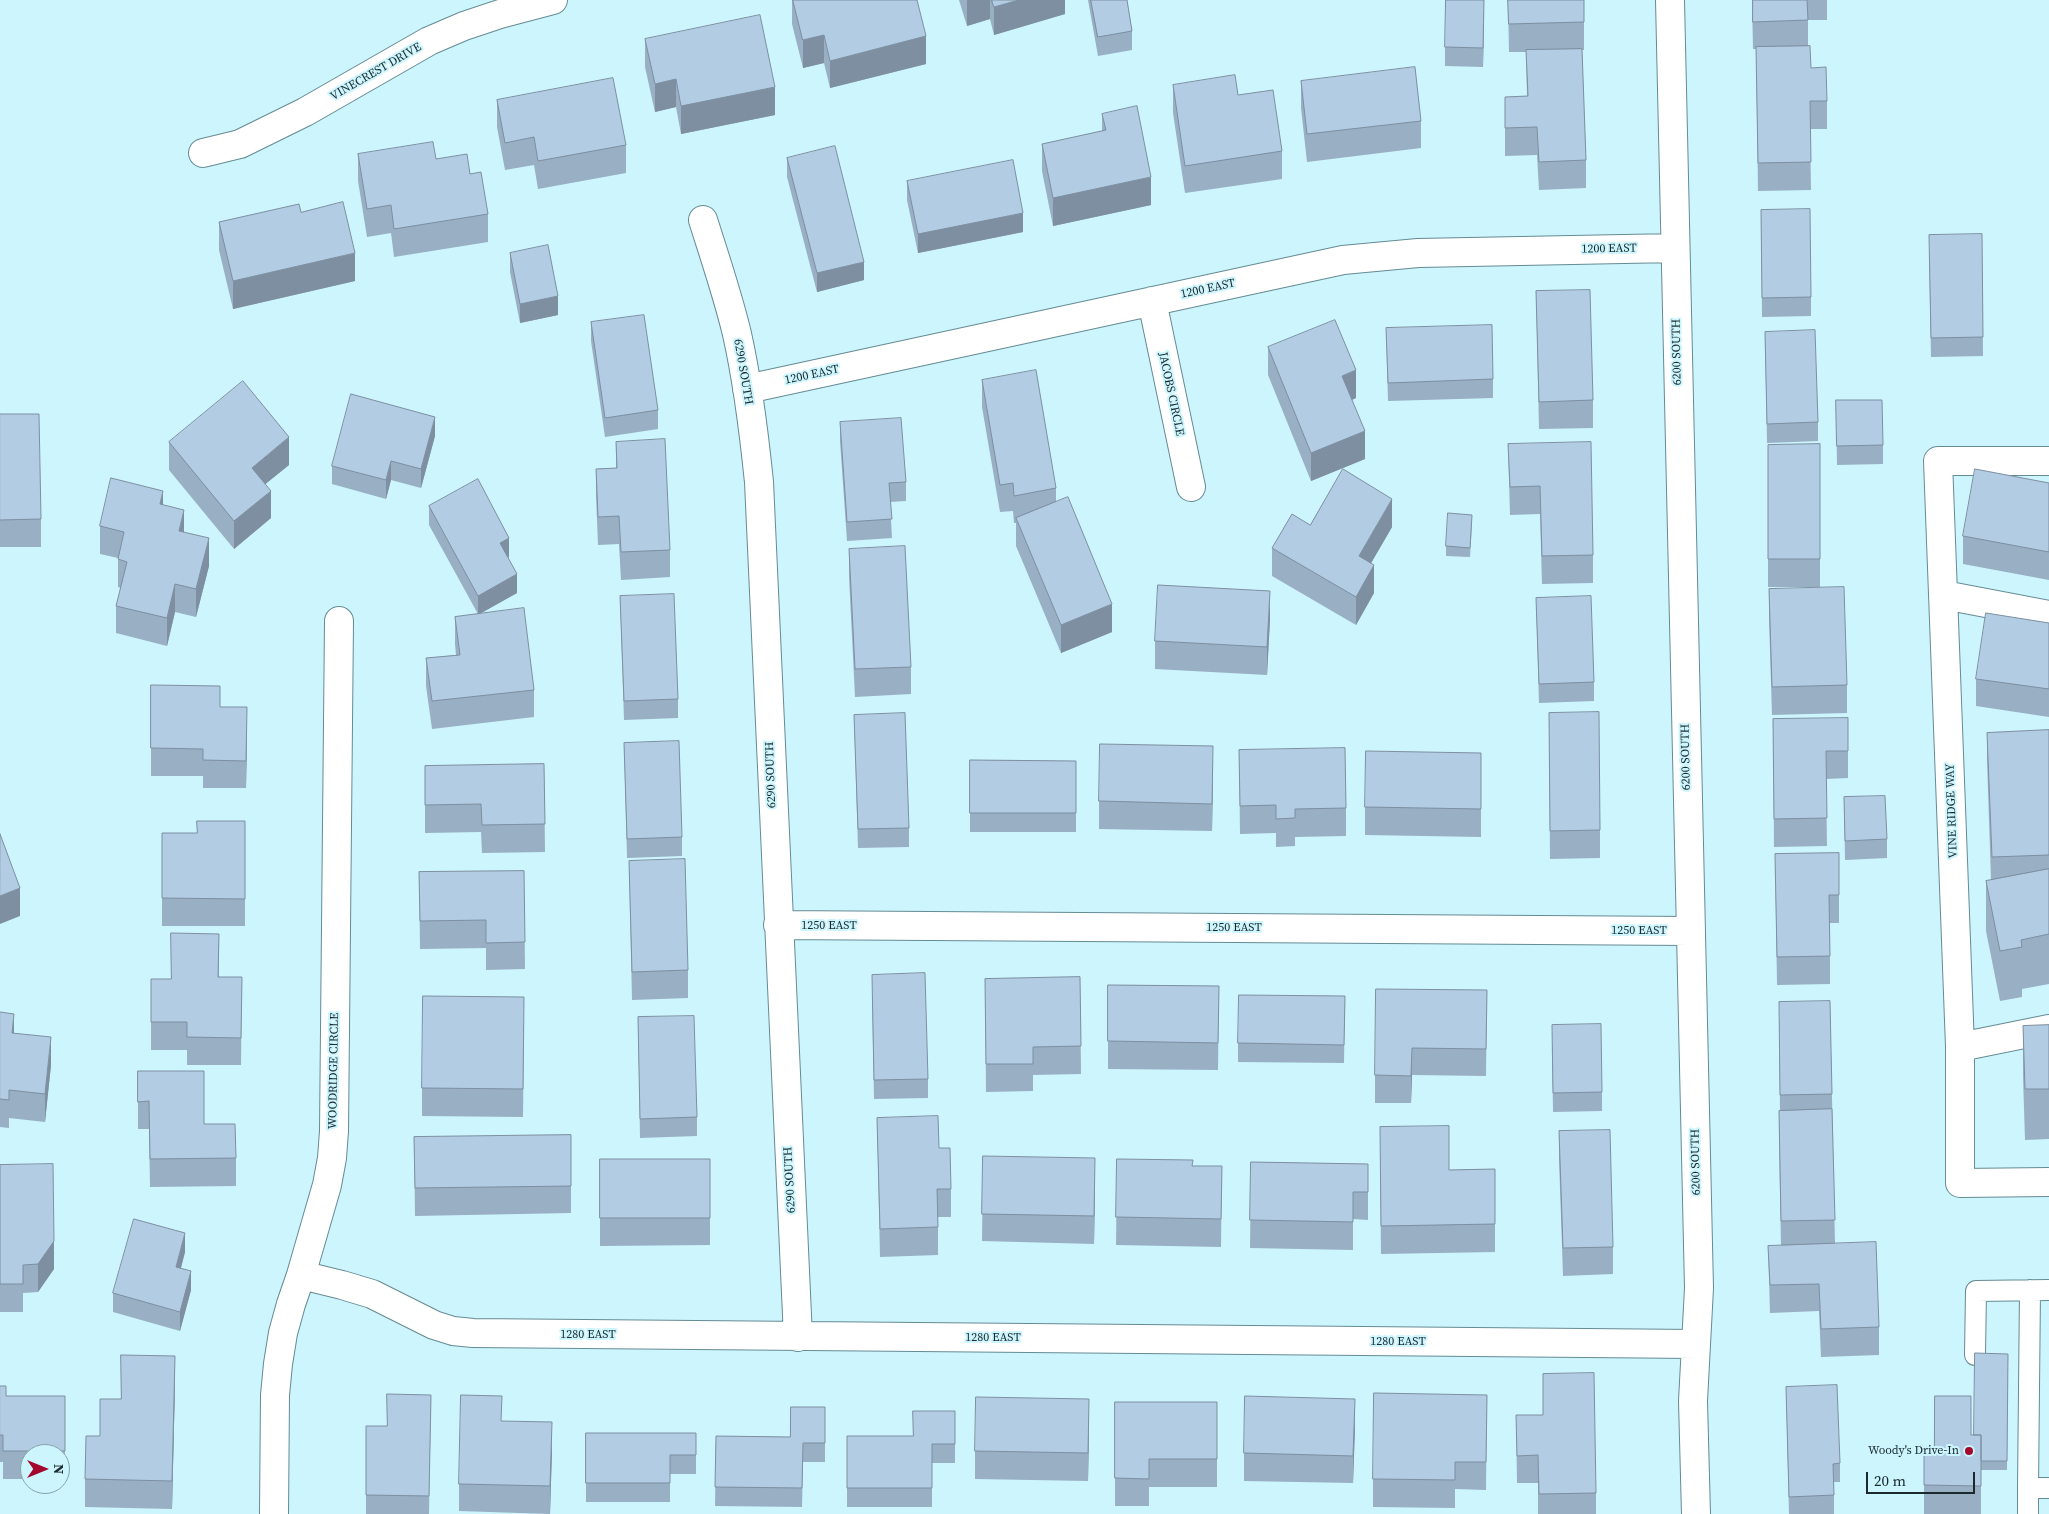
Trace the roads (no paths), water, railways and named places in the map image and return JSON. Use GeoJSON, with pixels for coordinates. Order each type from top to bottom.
{"type":"FeatureCollection","features":[{"type":"Feature","properties":{"kind":"street","name":"VINECREST DRIVE"},"geometry":{"type":"LineString","coordinates":[[202,153],[240,144],[305,112],[429,41],[464,26],[500,14],[553,0]]}},
{"type":"Feature","properties":{"kind":"street","name":"6200 SOUTH"},"geometry":{"type":"LineString","coordinates":[[1670,0],[1699,1288],[1693,1401],[1696,1514]]}},
{"type":"Feature","properties":{"kind":"street","name":"6290 SOUTH"},"geometry":{"type":"LineString","coordinates":[[703,220],[732,317],[747,389],[759,482],[798,1337]]}},
{"type":"Feature","properties":{"kind":"street","name":"1200 EAST"},"geometry":{"type":"LineString","coordinates":[[747,389],[1343,260],[1418,253],[1675,248]]}},
{"type":"Feature","properties":{"kind":"street","name":"JACOBS CIRCLE"},"geometry":{"type":"LineString","coordinates":[[1152,301],[1191,487]]}},
{"type":"Feature","properties":{"kind":"street","name":"VINE RIDGE WAY"},"geometry":{"type":"LineString","coordinates":[[2049,461],[1938,462],[1960,1047],[1960,1183],[2049,1182]]}},
{"type":"Feature","properties":{"kind":"street"},"geometry":{"type":"LineString","coordinates":[[1944,595],[2049,615]]}},
{"type":"Feature","properties":{"kind":"street","name":"WOODRIDGE CIRCLE"},"geometry":{"type":"LineString","coordinates":[[274,1514],[275,1395],[278,1364],[283,1334],[327,1185],[334,1131],[338,621]]}},
{"type":"Feature","properties":{"kind":"street","name":"1250 EAST"},"geometry":{"type":"LineString","coordinates":[[778,926],[1690,931]]}},
{"type":"Feature","properties":{"kind":"street"},"geometry":{"type":"LineString","coordinates":[[1960,1047],[2049,1029]]}},
{"type":"Feature","properties":{"kind":"street","name":"1280 EAST"},"geometry":{"type":"LineString","coordinates":[[301,1275],[372,1294],[434,1325],[453,1331],[473,1334],[1696,1344]]}},
{"type":"Feature","properties":{"kind":"lane"},"geometry":{"type":"LineString","coordinates":[[1975,1354],[1976,1291],[2039,1290],[2028,1514]]}},
{"type":"Feature","properties":{"kind":"lane"},"geometry":{"type":"LineString","coordinates":[[2028,1488],[2049,1488]]}},
{"type":"Feature","properties":{"kind":"place","name":"Woody's Drive-In"},"geometry":{"type":"Point","coordinates":[1969,1451]}}]}
